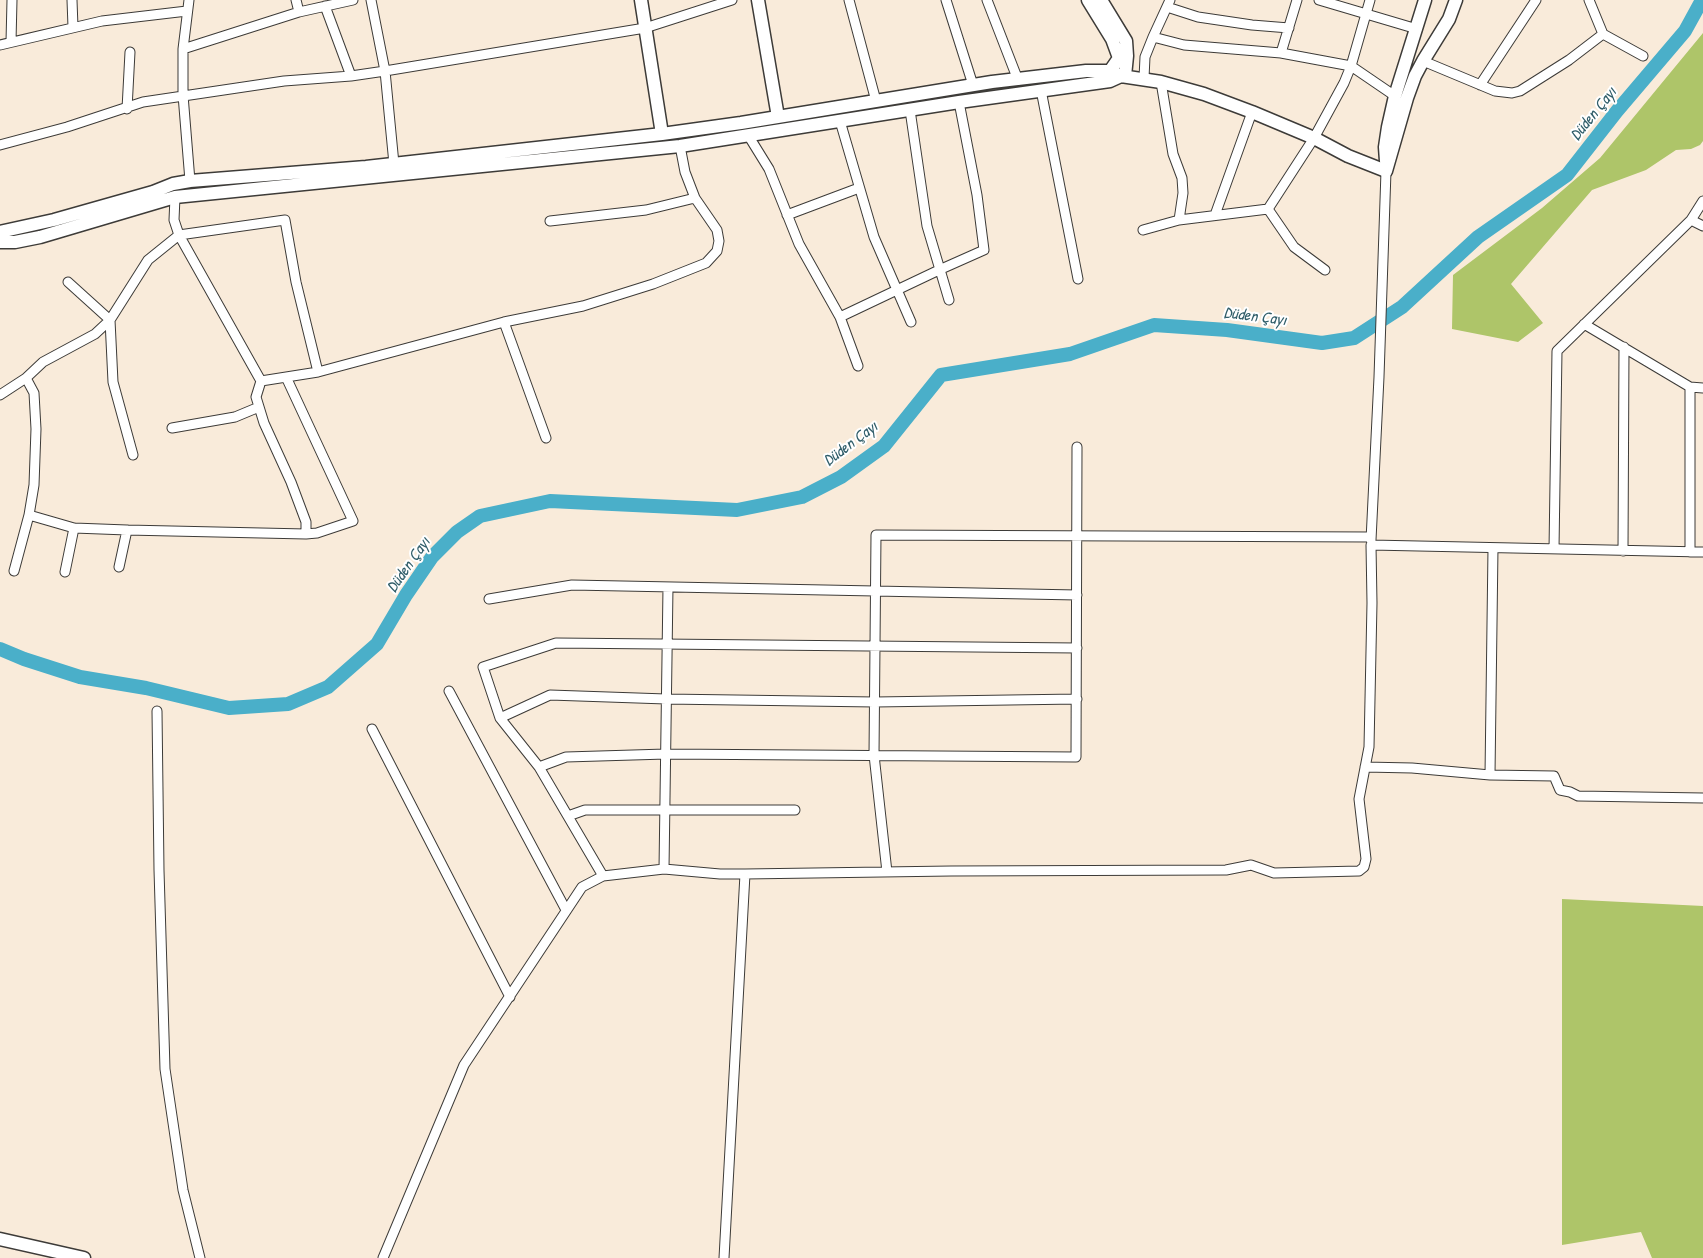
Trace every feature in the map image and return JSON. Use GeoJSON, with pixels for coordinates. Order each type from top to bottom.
{"type":"FeatureCollection","features":[{"type":"Feature","properties":{"kind":"main road"},"geometry":{"type":"LineString","coordinates":[[641,0],[662,134]]}},
{"type":"Feature","properties":{"kind":"main road"},"geometry":{"type":"LineString","coordinates":[[758,0],[778,117]]}},
{"type":"Feature","properties":{"kind":"main road"},"geometry":{"type":"LineString","coordinates":[[1088,0],[1123,57]]}},
{"type":"Feature","properties":{"kind":"main road"},"geometry":{"type":"LineString","coordinates":[[1102,0],[1126,41],[1121,74]]}},
{"type":"Feature","properties":{"kind":"main road"},"geometry":{"type":"LineString","coordinates":[[1386,171],[1385,147],[1395,96],[1425,0]]}},
{"type":"Feature","properties":{"kind":"main road"},"geometry":{"type":"LineString","coordinates":[[1386,171],[1407,98],[1422,61],[1449,19],[1456,0]]}},
{"type":"Feature","properties":{"kind":"main road"},"geometry":{"type":"LineString","coordinates":[[0,242],[15,242],[40,237],[174,191],[190,181],[394,164],[662,134],[973,85],[1086,71],[1144,78],[1204,94],[1314,138],[1348,156],[1386,171]]}},
{"type":"Feature","properties":{"kind":"main road"},"geometry":{"type":"LineString","coordinates":[[0,232],[54,220],[153,192],[680,146],[959,102],[1110,81],[1121,74]]}},
{"type":"Feature","properties":{"kind":"main road"},"geometry":{"type":"LineString","coordinates":[[837,107],[840,121]]}},
{"type":"Feature","properties":{"kind":"main road"},"geometry":{"type":"LineString","coordinates":[[0,1239],[84,1258]]}},
{"type":"Feature","properties":{"kind":"street"},"geometry":{"type":"LineString","coordinates":[[11,42],[12,0]]}},
{"type":"Feature","properties":{"kind":"street"},"geometry":{"type":"LineString","coordinates":[[72,0],[73,27]]}},
{"type":"Feature","properties":{"kind":"street"},"geometry":{"type":"LineString","coordinates":[[189,0],[183,49],[183,95],[190,181]]}},
{"type":"Feature","properties":{"kind":"street"},"geometry":{"type":"LineString","coordinates":[[296,0],[299,12]]}},
{"type":"Feature","properties":{"kind":"street"},"geometry":{"type":"LineString","coordinates":[[183,49],[299,12],[353,0]]}},
{"type":"Feature","properties":{"kind":"street"},"geometry":{"type":"LineString","coordinates":[[371,0],[385,71],[394,164]]}},
{"type":"Feature","properties":{"kind":"street"},"geometry":{"type":"LineString","coordinates":[[0,145],[67,127],[143,102],[284,81],[351,76],[385,71],[646,28],[732,0]]}},
{"type":"Feature","properties":{"kind":"street"},"geometry":{"type":"LineString","coordinates":[[849,0],[876,101]]}},
{"type":"Feature","properties":{"kind":"street"},"geometry":{"type":"LineString","coordinates":[[946,0],[973,85]]}},
{"type":"Feature","properties":{"kind":"street"},"geometry":{"type":"LineString","coordinates":[[987,0],[1018,80]]}},
{"type":"Feature","properties":{"kind":"street"},"geometry":{"type":"LineString","coordinates":[[1281,53],[1297,0]]}},
{"type":"Feature","properties":{"kind":"street"},"geometry":{"type":"LineString","coordinates":[[1319,0],[1417,29]]}},
{"type":"Feature","properties":{"kind":"street"},"geometry":{"type":"LineString","coordinates":[[1268,209],[1314,138],[1344,83],[1351,66],[1370,0]]}},
{"type":"Feature","properties":{"kind":"street"},"geometry":{"type":"LineString","coordinates":[[1480,85],[1536,0]]}},
{"type":"Feature","properties":{"kind":"street"},"geometry":{"type":"LineString","coordinates":[[1589,0],[1603,34],[1643,56]]}},
{"type":"Feature","properties":{"kind":"street"},"geometry":{"type":"LineString","coordinates":[[1144,78],[1145,57],[1168,4],[1198,18],[1289,28]]}},
{"type":"Feature","properties":{"kind":"street"},"geometry":{"type":"LineString","coordinates":[[326,6],[351,76]]}},
{"type":"Feature","properties":{"kind":"street"},"geometry":{"type":"LineString","coordinates":[[0,45],[102,21],[187,11]]}},
{"type":"Feature","properties":{"kind":"street"},"geometry":{"type":"LineString","coordinates":[[1422,61],[1480,85],[1512,93],[1520,91],[1569,60],[1603,34]]}},
{"type":"Feature","properties":{"kind":"street"},"geometry":{"type":"LineString","coordinates":[[1153,37],[1184,45],[1281,53],[1351,66],[1395,96]]}},
{"type":"Feature","properties":{"kind":"street"},"geometry":{"type":"LineString","coordinates":[[127,108],[130,52]]}},
{"type":"Feature","properties":{"kind":"street"},"geometry":{"type":"LineString","coordinates":[[1123,57],[1145,57]]}},
{"type":"Feature","properties":{"kind":"street"},"geometry":{"type":"LineString","coordinates":[[1161,82],[1173,154],[1182,178],[1180,220]]}},
{"type":"Feature","properties":{"kind":"street"},"geometry":{"type":"LineString","coordinates":[[1041,90],[1078,279]]}},
{"type":"Feature","properties":{"kind":"street"},"geometry":{"type":"LineString","coordinates":[[840,317],[984,250],[977,195],[959,102]]}},
{"type":"Feature","properties":{"kind":"street"},"geometry":{"type":"LineString","coordinates":[[910,110],[927,226],[949,300]]}},
{"type":"Feature","properties":{"kind":"street"},"geometry":{"type":"LineString","coordinates":[[1214,215],[1252,112]]}},
{"type":"Feature","properties":{"kind":"street"},"geometry":{"type":"LineString","coordinates":[[840,121],[874,237],[911,322]]}},
{"type":"Feature","properties":{"kind":"street"},"geometry":{"type":"LineString","coordinates":[[748,135],[769,169],[799,244],[840,317],[858,366]]}},
{"type":"Feature","properties":{"kind":"street"},"geometry":{"type":"LineString","coordinates":[[261,381],[318,372],[504,322],[583,306],[653,284],[706,262],[717,251],[719,241],[717,230],[695,198],[685,172],[680,146]]}},
{"type":"Feature","properties":{"kind":"street"},"geometry":{"type":"LineString","coordinates":[[383,1258],[464,1065],[582,887],[603,876],[664,869],[720,874],[745,874],[1226,870],[1251,865],[1274,873],[1358,871],[1364,866],[1366,859],[1359,799],[1369,747],[1372,603],[1371,541],[1386,171]]}},
{"type":"Feature","properties":{"kind":"street"},"geometry":{"type":"LineString","coordinates":[[787,215],[859,188]]}},
{"type":"Feature","properties":{"kind":"street"},"geometry":{"type":"LineString","coordinates":[[174,191],[174,220],[179,235],[261,381],[256,397],[264,423],[291,482],[306,522],[306,534]]}},
{"type":"Feature","properties":{"kind":"street"},"geometry":{"type":"LineString","coordinates":[[550,221],[646,210],[695,198]]}},
{"type":"Feature","properties":{"kind":"street"},"geometry":{"type":"LineString","coordinates":[[1554,549],[1557,351],[1690,220],[1703,201]]}},
{"type":"Feature","properties":{"kind":"street"},"geometry":{"type":"LineString","coordinates":[[1144,230],[1180,220],[1268,209]]}},
{"type":"Feature","properties":{"kind":"street"},"geometry":{"type":"LineString","coordinates":[[1268,209],[1294,247],[1325,270]]}},
{"type":"Feature","properties":{"kind":"street"},"geometry":{"type":"LineString","coordinates":[[0,395],[26,378],[43,362],[95,334],[110,320],[148,260],[179,235],[285,220],[296,282],[318,372]]}},
{"type":"Feature","properties":{"kind":"street"},"geometry":{"type":"LineString","coordinates":[[1690,220],[1703,226]]}},
{"type":"Feature","properties":{"kind":"street"},"geometry":{"type":"LineString","coordinates":[[68,282],[110,320],[113,382],[133,455]]}},
{"type":"Feature","properties":{"kind":"street"},"geometry":{"type":"LineString","coordinates":[[504,322],[546,438]]}},
{"type":"Feature","properties":{"kind":"street"},"geometry":{"type":"LineString","coordinates":[[1584,324],[1690,387],[1703,388]]}},
{"type":"Feature","properties":{"kind":"street"},"geometry":{"type":"LineString","coordinates":[[1623,551],[1624,347]]}},
{"type":"Feature","properties":{"kind":"street"},"geometry":{"type":"LineString","coordinates":[[29,515],[74,528],[306,534],[317,533],[353,521],[286,377]]}},
{"type":"Feature","properties":{"kind":"street"},"geometry":{"type":"LineString","coordinates":[[14,571],[29,515],[34,485],[36,428],[34,393],[26,378]]}},
{"type":"Feature","properties":{"kind":"street"},"geometry":{"type":"LineString","coordinates":[[1690,387],[1690,552]]}},
{"type":"Feature","properties":{"kind":"street"},"geometry":{"type":"LineString","coordinates":[[172,428],[235,417],[259,407]]}},
{"type":"Feature","properties":{"kind":"street"},"geometry":{"type":"LineString","coordinates":[[539,767],[566,757],[666,754],[1076,757],[1077,447]]}},
{"type":"Feature","properties":{"kind":"street"},"geometry":{"type":"LineString","coordinates":[[64,572],[74,528]]}},
{"type":"Feature","properties":{"kind":"street"},"geometry":{"type":"LineString","coordinates":[[119,567],[127,530]]}},
{"type":"Feature","properties":{"kind":"street"},"geometry":{"type":"LineString","coordinates":[[887,872],[874,755],[876,536],[1077,536],[1371,541],[1492,548],[1703,552]]}},
{"type":"Feature","properties":{"kind":"street"},"geometry":{"type":"LineString","coordinates":[[1490,775],[1492,548]]}},
{"type":"Feature","properties":{"kind":"street"},"geometry":{"type":"LineString","coordinates":[[489,599],[572,585],[1077,595]]}},
{"type":"Feature","properties":{"kind":"street"},"geometry":{"type":"LineString","coordinates":[[664,869],[668,587]]}},
{"type":"Feature","properties":{"kind":"street"},"geometry":{"type":"LineString","coordinates":[[603,876],[539,767],[500,718],[483,667],[556,643],[1077,648]]}},
{"type":"Feature","properties":{"kind":"street"},"geometry":{"type":"LineString","coordinates":[[449,691],[566,910]]}},
{"type":"Feature","properties":{"kind":"street"},"geometry":{"type":"LineString","coordinates":[[500,718],[550,695],[666,699],[875,702],[1077,700]]}},
{"type":"Feature","properties":{"kind":"street"},"geometry":{"type":"LineString","coordinates":[[157,711],[158,870],[166,1069],[182,1190],[200,1258]]}},
{"type":"Feature","properties":{"kind":"street"},"geometry":{"type":"LineString","coordinates":[[372,729],[510,997]]}},
{"type":"Feature","properties":{"kind":"street"},"geometry":{"type":"LineString","coordinates":[[1365,766],[1490,775],[1554,776],[1560,790],[1578,796],[1703,798]]}},
{"type":"Feature","properties":{"kind":"street"},"geometry":{"type":"LineString","coordinates":[[568,816],[585,810],[795,810]]}},
{"type":"Feature","properties":{"kind":"street"},"geometry":{"type":"LineString","coordinates":[[724,1258],[745,874]]}},
{"type":"Feature","properties":{"kind":"green space"},"geometry":{"type":"Polygon","coordinates":[[[1703,33],[1703,141],[1700,145],[1691,149],[1676,150],[1646,170],[1592,190],[1511,284],[1543,323],[1518,342],[1452,329],[1453,275],[1542,208],[1600,158],[1703,33]]]}},
{"type":"Feature","properties":{"kind":"green space"},"geometry":{"type":"Polygon","coordinates":[[[1562,899],[1703,906],[1703,1258],[1652,1258],[1641,1232],[1562,1245],[1562,899]]]}},
{"type":"Feature","properties":{"kind":"waterway","name":"Düden Çayı"},"geometry":{"type":"LineString","coordinates":[[0,649],[24,659],[80,677],[146,688],[229,708],[288,704],[328,687],[377,644],[406,595],[432,557],[457,532],[480,516],[550,501],[737,510],[802,497],[841,477],[884,446],[941,375],[1070,354],[1154,325],[1227,330],[1322,343],[1354,338],[1402,307],[1478,237],[1567,175],[1617,111],[1685,31],[1702,0]]}}]}
